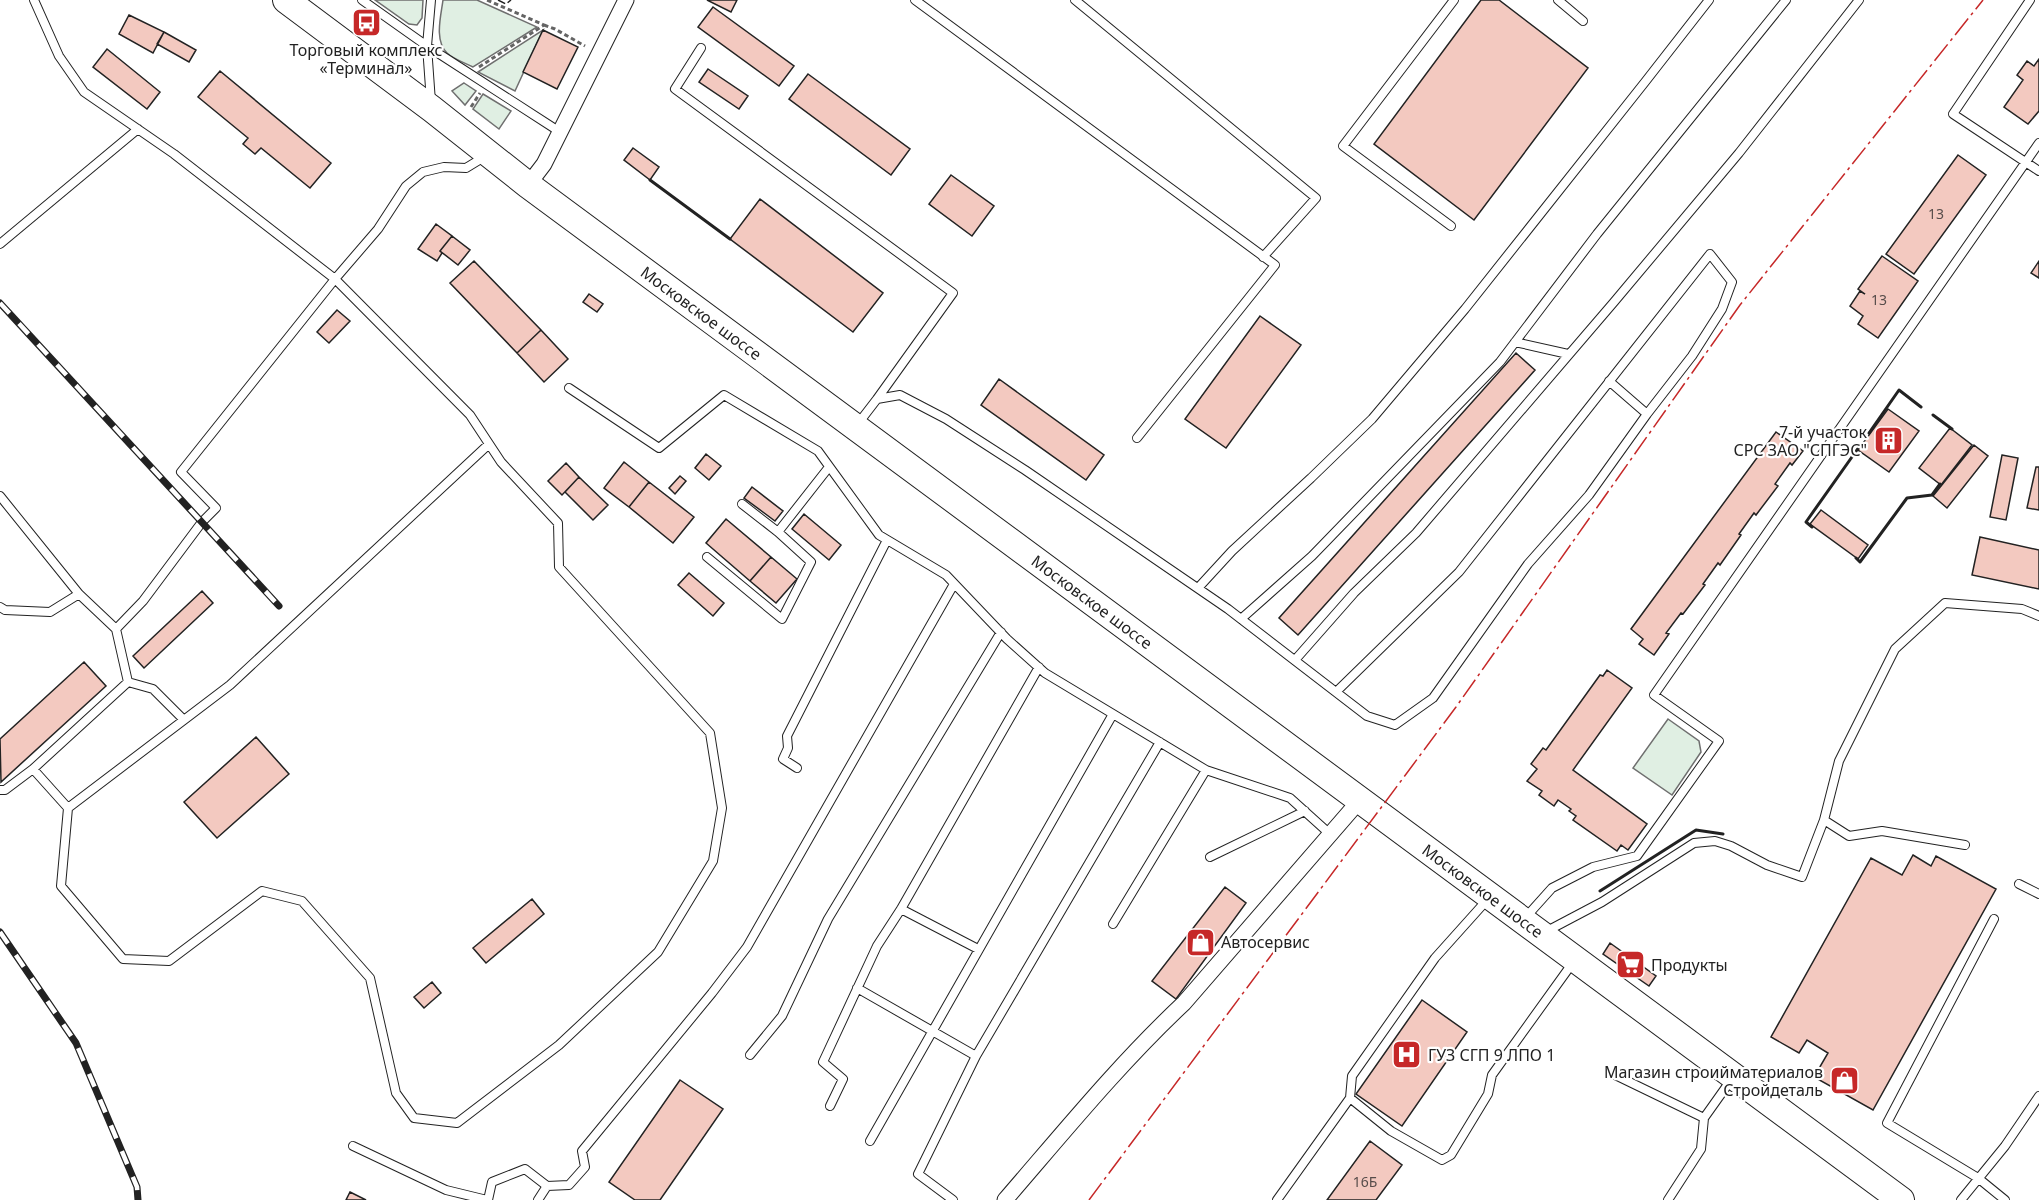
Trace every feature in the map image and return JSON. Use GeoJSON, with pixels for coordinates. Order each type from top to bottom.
{"type":"FeatureCollection","features":[{"type":"Feature","properties":{"kind":"main road","name":"Московское шоссе"},"geometry":{"type":"LineString","coordinates":[[286,0],[432,109],[528,185],[857,426],[1733,1076],[1888,1194]]}},
{"type":"Feature","properties":{"kind":"street"},"geometry":{"type":"LineString","coordinates":[[528,185],[544,164],[626,0]]}},
{"type":"Feature","properties":{"kind":"street"},"geometry":{"type":"LineString","coordinates":[[1005,1200],[1154,1031],[1184,1004],[1360,800]]}},
{"type":"Feature","properties":{"kind":"lane"},"geometry":{"type":"LineString","coordinates":[[33,0],[58,56],[84,92],[174,154],[335,279],[470,415],[501,462],[558,523],[559,567],[710,733],[722,808],[713,861],[658,952],[559,1045],[457,1123],[414,1118],[396,1093],[370,978],[302,901],[262,891],[169,961],[123,959],[61,886],[69,808],[230,685],[489,444]]}},
{"type":"Feature","properties":{"kind":"lane"},"geometry":{"type":"LineString","coordinates":[[362,0],[427,46],[560,132]]}},
{"type":"Feature","properties":{"kind":"lane"},"geometry":{"type":"LineString","coordinates":[[431,0],[427,46],[432,109]]}},
{"type":"Feature","properties":{"kind":"lane"},"geometry":{"type":"LineString","coordinates":[[915,0],[1275,265],[1137,438]]}},
{"type":"Feature","properties":{"kind":"lane"},"geometry":{"type":"LineString","coordinates":[[1075,0],[1316,198],[1263,257]]}},
{"type":"Feature","properties":{"kind":"lane"},"geometry":{"type":"LineString","coordinates":[[1451,226],[1343,146],[1454,0]]}},
{"type":"Feature","properties":{"kind":"lane"},"geometry":{"type":"LineString","coordinates":[[1558,0],[1583,21]]}},
{"type":"Feature","properties":{"kind":"lane"},"geometry":{"type":"LineString","coordinates":[[1198,588],[1232,550],[1372,419],[1465,309],[1709,0]]}},
{"type":"Feature","properties":{"kind":"lane"},"geometry":{"type":"LineString","coordinates":[[1241,619],[1312,556],[1500,362],[1597,234],[1786,0]]}},
{"type":"Feature","properties":{"kind":"lane"},"geometry":{"type":"LineString","coordinates":[[1295,660],[1354,593],[1416,533],[1739,153],[1859,0]]}},
{"type":"Feature","properties":{"kind":"lane"},"geometry":{"type":"LineString","coordinates":[[2030,0],[1953,114],[2039,171]]}},
{"type":"Feature","properties":{"kind":"lane"},"geometry":{"type":"LineString","coordinates":[[701,48],[675,89],[953,293],[857,426]]}},
{"type":"Feature","properties":{"kind":"lane"},"geometry":{"type":"LineString","coordinates":[[0,244],[138,129]]}},
{"type":"Feature","properties":{"kind":"lane"},"geometry":{"type":"LineString","coordinates":[[1532,928],[1552,888],[1593,867],[1636,856],[1719,741],[1654,695],[2039,142]]}},
{"type":"Feature","properties":{"kind":"lane"},"geometry":{"type":"LineString","coordinates":[[116,629],[143,602],[202,522],[216,508],[182,472],[335,279],[378,229],[406,186],[423,172],[444,167],[466,168],[489,154]]}},
{"type":"Feature","properties":{"kind":"lane"},"geometry":{"type":"LineString","coordinates":[[877,399],[900,395],[946,419],[1198,588],[1367,716],[1395,724],[1433,698],[1528,564],[1589,495],[1692,356],[1722,309],[1732,282],[1710,254],[1460,572],[1336,692]]}},
{"type":"Feature","properties":{"kind":"lane"},"geometry":{"type":"LineString","coordinates":[[1515,342],[1568,354]]}},
{"type":"Feature","properties":{"kind":"lane"},"geometry":{"type":"LineString","coordinates":[[1609,381],[1647,414]]}},
{"type":"Feature","properties":{"kind":"lane"},"geometry":{"type":"LineString","coordinates":[[568,388],[659,448],[724,395],[818,451],[879,535],[946,575],[1000,632],[1039,667],[1206,770],[1290,798],[1331,835]]}},
{"type":"Feature","properties":{"kind":"lane"},"geometry":{"type":"LineString","coordinates":[[778,532],[829,467]]}},
{"type":"Feature","properties":{"kind":"lane"},"geometry":{"type":"LineString","coordinates":[[0,496],[79,594],[116,629],[128,682]]}},
{"type":"Feature","properties":{"kind":"lane"},"geometry":{"type":"LineString","coordinates":[[707,557],[782,619],[811,562],[742,504]]}},
{"type":"Feature","properties":{"kind":"lane"},"geometry":{"type":"LineString","coordinates":[[797,768],[783,759],[788,748],[787,736],[887,540]]}},
{"type":"Feature","properties":{"kind":"lane"},"geometry":{"type":"LineString","coordinates":[[353,1146],[446,1190],[488,1200],[492,1182],[525,1169],[547,1186],[569,1185],[585,1167],[582,1151],[747,947],[954,584]]}},
{"type":"Feature","properties":{"kind":"lane"},"geometry":{"type":"LineString","coordinates":[[0,608],[50,612],[79,594]]}},
{"type":"Feature","properties":{"kind":"lane"},"geometry":{"type":"LineString","coordinates":[[1532,928],[1602,902],[1694,843],[1715,841],[1731,846],[1767,865],[1802,877],[1824,820],[1839,761],[1895,649],[1946,603],[2022,609],[2039,616]]}},
{"type":"Feature","properties":{"kind":"lane"},"geometry":{"type":"LineString","coordinates":[[750,1055],[782,1016],[828,919],[1000,632]]}},
{"type":"Feature","properties":{"kind":"lane"},"geometry":{"type":"LineString","coordinates":[[830,1106],[843,1079],[823,1062],[857,988],[877,946],[901,909],[1039,667]]}},
{"type":"Feature","properties":{"kind":"lane"},"geometry":{"type":"LineString","coordinates":[[128,682],[153,689],[184,720]]}},
{"type":"Feature","properties":{"kind":"lane"},"geometry":{"type":"LineString","coordinates":[[0,790],[5,790],[33,769],[128,682]]}},
{"type":"Feature","properties":{"kind":"lane"},"geometry":{"type":"LineString","coordinates":[[870,1141],[1113,714]]}},
{"type":"Feature","properties":{"kind":"lane"},"geometry":{"type":"LineString","coordinates":[[953,1200],[918,1174],[976,1056],[1160,742]]}},
{"type":"Feature","properties":{"kind":"lane"},"geometry":{"type":"LineString","coordinates":[[33,769],[69,808]]}},
{"type":"Feature","properties":{"kind":"lane"},"geometry":{"type":"LineString","coordinates":[[1113,924],[1206,770]]}},
{"type":"Feature","properties":{"kind":"lane"},"geometry":{"type":"LineString","coordinates":[[1210,857],[1305,811]]}},
{"type":"Feature","properties":{"kind":"lane"},"geometry":{"type":"LineString","coordinates":[[1824,820],[1849,836],[1882,831],[1965,845]]}},
{"type":"Feature","properties":{"kind":"lane"},"geometry":{"type":"LineString","coordinates":[[2019,884],[2039,894]]}},
{"type":"Feature","properties":{"kind":"lane"},"geometry":{"type":"LineString","coordinates":[[1277,1200],[1350,1098],[1352,1076],[1435,958],[1490,897]]}},
{"type":"Feature","properties":{"kind":"lane"},"geometry":{"type":"LineString","coordinates":[[901,909],[978,949]]}},
{"type":"Feature","properties":{"kind":"lane"},"geometry":{"type":"LineString","coordinates":[[1994,919],[1887,1123],[1978,1178],[2005,1200]]}},
{"type":"Feature","properties":{"kind":"lane"},"geometry":{"type":"LineString","coordinates":[[1350,1098],[1391,1131],[1442,1160],[1451,1155],[1488,1094],[1492,1075],[1575,960]]}},
{"type":"Feature","properties":{"kind":"lane"},"geometry":{"type":"LineString","coordinates":[[857,988],[976,1056]]}},
{"type":"Feature","properties":{"kind":"lane"},"geometry":{"type":"LineString","coordinates":[[1613,1074],[1704,1118]]}},
{"type":"Feature","properties":{"kind":"lane"},"geometry":{"type":"LineString","coordinates":[[1668,1200],[1701,1149],[1704,1118],[1733,1076]]}},
{"type":"Feature","properties":{"kind":"lane"},"geometry":{"type":"LineString","coordinates":[[1961,1200],[2005,1146],[2039,1096]]}},
{"type":"Feature","properties":{"kind":"lane"},"geometry":{"type":"LineString","coordinates":[[538,1200],[547,1186]]}},
{"type":"Feature","properties":{"kind":"path"},"geometry":{"type":"LineString","coordinates":[[487,0],[555,29],[586,46]]}},
{"type":"Feature","properties":{"kind":"path"},"geometry":{"type":"LineString","coordinates":[[469,74],[544,25]]}},
{"type":"Feature","properties":{"kind":"green space"},"geometry":{"type":"Polygon","coordinates":[[[375,0],[423,0],[422,18],[417,25],[409,24],[375,0]]]}},
{"type":"Feature","properties":{"kind":"green space"},"geometry":{"type":"Polygon","coordinates":[[[443,0],[477,0],[537,27],[473,67],[452,57],[443,48],[439,28],[443,0]]]}},
{"type":"Feature","properties":{"kind":"green space"},"geometry":{"type":"Polygon","coordinates":[[[543,30],[515,91],[478,72],[543,30]]]}},
{"type":"Feature","properties":{"kind":"green space"},"geometry":{"type":"Polygon","coordinates":[[[464,83],[476,91],[465,105],[452,91],[464,83]]]}},
{"type":"Feature","properties":{"kind":"green space"},"geometry":{"type":"Polygon","coordinates":[[[483,94],[511,111],[499,129],[473,109],[483,94]]]}},
{"type":"Feature","properties":{"kind":"green space"},"geometry":{"type":"Polygon","coordinates":[[[1668,719],[1699,741],[1701,752],[1672,795],[1633,768],[1668,719]]]}},
{"type":"Feature","properties":{"kind":"building"},"geometry":{"type":"Polygon","coordinates":[[[707,0],[737,0],[731,12],[707,0]]]}},
{"type":"Feature","properties":{"kind":"building"},"geometry":{"type":"Polygon","coordinates":[[[1481,0],[1499,0],[1588,68],[1474,220],[1374,144],[1481,0]]]}},
{"type":"Feature","properties":{"kind":"building"},"geometry":{"type":"Polygon","coordinates":[[[713,7],[794,66],[779,86],[698,27],[713,7]]]}},
{"type":"Feature","properties":{"kind":"building"},"geometry":{"type":"Polygon","coordinates":[[[129,15],[164,32],[153,53],[119,34],[129,15]]]}},
{"type":"Feature","properties":{"kind":"building"},"geometry":{"type":"Polygon","coordinates":[[[543,30],[578,47],[557,89],[523,72],[543,30]]]}},
{"type":"Feature","properties":{"kind":"building"},"geometry":{"type":"Polygon","coordinates":[[[164,32],[196,50],[189,62],[157,44],[164,32]]]}},
{"type":"Feature","properties":{"kind":"building"},"geometry":{"type":"Polygon","coordinates":[[[107,49],[160,92],[147,109],[93,67],[107,49]]]}},
{"type":"Feature","properties":{"kind":"building"},"geometry":{"type":"Polygon","coordinates":[[[2039,59],[2039,111],[2028,124],[2004,107],[2023,80],[2017,75],[2027,61],[2034,66],[2039,59]]]}},
{"type":"Feature","properties":{"kind":"building"},"geometry":{"type":"Polygon","coordinates":[[[708,69],[748,96],[739,109],[699,82],[708,69]]]}},
{"type":"Feature","properties":{"kind":"building"},"geometry":{"type":"Polygon","coordinates":[[[220,71],[331,163],[310,188],[261,148],[255,154],[243,144],[248,138],[198,97],[220,71]]]}},
{"type":"Feature","properties":{"kind":"building"},"geometry":{"type":"Polygon","coordinates":[[[808,74],[910,149],[891,175],[789,99],[808,74]]]}},
{"type":"Feature","properties":{"kind":"building"},"geometry":{"type":"Polygon","coordinates":[[[633,148],[659,167],[650,180],[624,160],[633,148]]]}},
{"type":"Feature","properties":{"kind":"building"},"geometry":{"type":"Polygon","coordinates":[[[1958,155],[1986,175],[1914,274],[1886,254],[1958,155]]]}},
{"type":"Feature","properties":{"kind":"building"},"geometry":{"type":"Polygon","coordinates":[[[951,175],[994,206],[972,236],[929,204],[951,175]]]}},
{"type":"Feature","properties":{"kind":"building"},"geometry":{"type":"Polygon","coordinates":[[[760,199],[883,293],[853,332],[730,239],[760,199]]]}},
{"type":"Feature","properties":{"kind":"building"},"geometry":{"type":"Polygon","coordinates":[[[436,224],[452,236],[440,251],[442,253],[437,261],[418,249],[436,224]]]}},
{"type":"Feature","properties":{"kind":"building"},"geometry":{"type":"Polygon","coordinates":[[[452,236],[470,250],[458,265],[440,251],[452,236]]]}},
{"type":"Feature","properties":{"kind":"building"},"geometry":{"type":"Polygon","coordinates":[[[1882,256],[1918,281],[1878,338],[1858,324],[1863,316],[1850,306],[1860,291],[1865,294],[1858,289],[1882,256]]]}},
{"type":"Feature","properties":{"kind":"building"},"geometry":{"type":"Polygon","coordinates":[[[474,261],[541,330],[517,353],[450,283],[474,261]]]}},
{"type":"Feature","properties":{"kind":"building"},"geometry":{"type":"Polygon","coordinates":[[[2039,261],[2039,278],[2031,273],[2039,261]]]}},
{"type":"Feature","properties":{"kind":"building"},"geometry":{"type":"Polygon","coordinates":[[[589,294],[603,304],[597,312],[583,302],[589,294]]]}},
{"type":"Feature","properties":{"kind":"building"},"geometry":{"type":"Polygon","coordinates":[[[337,310],[350,321],[329,343],[317,332],[337,310]]]}},
{"type":"Feature","properties":{"kind":"building"},"geometry":{"type":"Polygon","coordinates":[[[1260,316],[1301,345],[1226,448],[1185,419],[1260,316]]]}},
{"type":"Feature","properties":{"kind":"building"},"geometry":{"type":"Polygon","coordinates":[[[541,330],[568,359],[544,382],[517,353],[541,330]]]}},
{"type":"Feature","properties":{"kind":"building"},"geometry":{"type":"Polygon","coordinates":[[[1516,353],[1535,370],[1298,635],[1279,618],[1516,353]]]}},
{"type":"Feature","properties":{"kind":"building"},"geometry":{"type":"Polygon","coordinates":[[[999,379],[1104,455],[1086,480],[981,405],[999,379]]]}},
{"type":"Feature","properties":{"kind":"building","name":"7-й участок СРС ЗАО \"СПГЭС\""},"geometry":{"type":"Polygon","coordinates":[[[1888,409],[1919,431],[1889,472],[1858,450],[1888,409]]]}},
{"type":"Feature","properties":{"kind":"building"},"geometry":{"type":"Polygon","coordinates":[[[1950,428],[1972,445],[1941,485],[1919,468],[1950,428]]]}},
{"type":"Feature","properties":{"kind":"building"},"geometry":{"type":"Polygon","coordinates":[[[1776,432],[1803,451],[1792,465],[1790,463],[1775,484],[1778,486],[1756,515],[1754,513],[1720,565],[1718,563],[1703,584],[1705,585],[1666,633],[1669,634],[1654,655],[1639,644],[1643,639],[1631,629],[1776,432]]]}},
{"type":"Feature","properties":{"kind":"building"},"geometry":{"type":"Polygon","coordinates":[[[1974,445],[1988,456],[1947,508],[1933,496],[1974,445]]]}},
{"type":"Feature","properties":{"kind":"building"},"geometry":{"type":"Polygon","coordinates":[[[706,454],[721,466],[709,480],[695,468],[706,454]]]}},
{"type":"Feature","properties":{"kind":"building"},"geometry":{"type":"Polygon","coordinates":[[[2002,455],[2018,458],[2006,520],[1990,517],[2002,455]]]}},
{"type":"Feature","properties":{"kind":"building"},"geometry":{"type":"Polygon","coordinates":[[[624,462],[649,482],[629,507],[604,488],[624,462]]]}},
{"type":"Feature","properties":{"kind":"building"},"geometry":{"type":"Polygon","coordinates":[[[566,463],[579,477],[562,495],[548,481],[566,463]]]}},
{"type":"Feature","properties":{"kind":"building"},"geometry":{"type":"Polygon","coordinates":[[[2036,467],[2039,467],[2039,510],[2027,508],[2036,467]]]}},
{"type":"Feature","properties":{"kind":"building"},"geometry":{"type":"Polygon","coordinates":[[[680,476],[686,481],[675,494],[669,488],[680,476]]]}},
{"type":"Feature","properties":{"kind":"building"},"geometry":{"type":"Polygon","coordinates":[[[579,477],[608,505],[593,520],[565,492],[579,477]]]}},
{"type":"Feature","properties":{"kind":"building"},"geometry":{"type":"Polygon","coordinates":[[[649,482],[694,517],[673,543],[629,507],[649,482]]]}},
{"type":"Feature","properties":{"kind":"building"},"geometry":{"type":"Polygon","coordinates":[[[752,487],[783,511],[775,521],[744,498],[752,487]]]}},
{"type":"Feature","properties":{"kind":"building"},"geometry":{"type":"Polygon","coordinates":[[[1821,510],[1868,545],[1858,559],[1810,524],[1821,510]]]}},
{"type":"Feature","properties":{"kind":"building"},"geometry":{"type":"Polygon","coordinates":[[[804,514],[841,545],[829,560],[792,529],[804,514]]]}},
{"type":"Feature","properties":{"kind":"building"},"geometry":{"type":"Polygon","coordinates":[[[726,519],[771,557],[750,581],[706,543],[726,519]]]}},
{"type":"Feature","properties":{"kind":"building"},"geometry":{"type":"Polygon","coordinates":[[[1980,537],[2039,550],[2039,589],[1972,575],[1980,537]]]}},
{"type":"Feature","properties":{"kind":"building"},"geometry":{"type":"Polygon","coordinates":[[[771,557],[797,579],[776,603],[750,581],[771,557]]]}},
{"type":"Feature","properties":{"kind":"building"},"geometry":{"type":"Polygon","coordinates":[[[689,573],[724,603],[713,616],[678,585],[689,573]]]}},
{"type":"Feature","properties":{"kind":"building"},"geometry":{"type":"Polygon","coordinates":[[[202,591],[213,603],[144,668],[133,656],[202,591]]]}},
{"type":"Feature","properties":{"kind":"building"},"geometry":{"type":"Polygon","coordinates":[[[84,662],[106,686],[1,782],[0,739],[84,662]]]}},
{"type":"Feature","properties":{"kind":"building"},"geometry":{"type":"Polygon","coordinates":[[[1607,670],[1632,688],[1573,770],[1647,824],[1628,850],[1621,845],[1617,851],[1573,820],[1576,816],[1569,811],[1571,809],[1558,800],[1554,806],[1539,795],[1542,791],[1527,781],[1537,769],[1531,764],[1543,748],[1546,750],[1600,675],[1603,676],[1607,670]]]}},
{"type":"Feature","properties":{"kind":"building"},"geometry":{"type":"Polygon","coordinates":[[[256,737],[289,774],[217,838],[184,802],[256,737]]]}},
{"type":"Feature","properties":{"kind":"building"},"geometry":{"type":"Polygon","coordinates":[[[1913,855],[1931,866],[1936,856],[1996,889],[1873,1110],[1814,1077],[1828,1053],[1807,1040],[1799,1053],[1771,1037],[1871,858],[1902,875],[1913,855]]]}},
{"type":"Feature","properties":{"kind":"building","name":"Автосервис"},"geometry":{"type":"Polygon","coordinates":[[[1225,887],[1246,903],[1176,999],[1152,981],[1225,887]]]}},
{"type":"Feature","properties":{"kind":"building"},"geometry":{"type":"Polygon","coordinates":[[[532,899],[544,914],[486,963],[473,948],[532,899]]]}},
{"type":"Feature","properties":{"kind":"building","name":"Продукты"},"geometry":{"type":"Polygon","coordinates":[[[1610,943],[1656,976],[1649,986],[1603,954],[1610,943]]]}},
{"type":"Feature","properties":{"kind":"building"},"geometry":{"type":"Polygon","coordinates":[[[432,982],[441,993],[424,1008],[414,997],[432,982]]]}},
{"type":"Feature","properties":{"kind":"building"},"geometry":{"type":"Polygon","coordinates":[[[1422,1000],[1467,1032],[1402,1126],[1356,1094],[1422,1000]]]}},
{"type":"Feature","properties":{"kind":"building"},"geometry":{"type":"Polygon","coordinates":[[[680,1080],[723,1109],[660,1200],[635,1200],[609,1182],[680,1080]]]}},
{"type":"Feature","properties":{"kind":"building"},"geometry":{"type":"Polygon","coordinates":[[[1370,1141],[1402,1165],[1376,1200],[1327,1200],[1370,1141]]]}},
{"type":"Feature","properties":{"kind":"building"},"geometry":{"type":"Polygon","coordinates":[[[350,1192],[366,1200],[346,1200],[350,1192]]]}},
{"type":"Feature","properties":{"kind":"railway"},"geometry":{"type":"LineString","coordinates":[[0,303],[279,606]]}},
{"type":"Feature","properties":{"kind":"railway"},"geometry":{"type":"LineString","coordinates":[[0,932],[76,1043],[137,1187],[138,1200]]}},
{"type":"Feature","properties":{"kind":"fence"},"geometry":{"type":"LineString","coordinates":[[498,0],[506,4],[511,0]]}},
{"type":"Feature","properties":{"kind":"wall"},"geometry":{"type":"LineString","coordinates":[[650,180],[730,239]]}},
{"type":"Feature","properties":{"kind":"wall"},"geometry":{"type":"LineString","coordinates":[[1869,433],[1899,390],[1921,407]]}},
{"type":"Feature","properties":{"kind":"wall"},"geometry":{"type":"LineString","coordinates":[[1933,415],[1952,429]]}},
{"type":"Feature","properties":{"kind":"wall"},"geometry":{"type":"LineString","coordinates":[[1812,527],[1806,522],[1859,447]]}},
{"type":"Feature","properties":{"kind":"wall"},"geometry":{"type":"LineString","coordinates":[[1856,558],[1860,562],[1907,498],[1932,495],[1940,484]]}},
{"type":"Feature","properties":{"kind":"wall"},"geometry":{"type":"LineString","coordinates":[[1600,891],[1696,830],[1723,834]]}},
{"type":"Feature","properties":{"kind":"power"},"geometry":{"type":"LineString","coordinates":[[1089,1200],[1456,707],[1740,305],[1983,0]]}},
{"type":"Feature","properties":{"kind":"place","name":"Торговый комплекс «Терминал»"},"geometry":{"type":"Point","coordinates":[366,22]}},
{"type":"Feature","properties":{"kind":"place","name":"7-й участок СРС ЗАО \"СПГЭС\""},"geometry":{"type":"Point","coordinates":[1888,441]}},
{"type":"Feature","properties":{"kind":"place","name":"Автосервис"},"geometry":{"type":"Point","coordinates":[1200,942]}},
{"type":"Feature","properties":{"kind":"place","name":"Продукты"},"geometry":{"type":"Point","coordinates":[1630,965]}},
{"type":"Feature","properties":{"kind":"place","name":"ГУЗ СГП 9 ЛПО 1"},"geometry":{"type":"Point","coordinates":[1407,1055]}},
{"type":"Feature","properties":{"kind":"place","name":"Магазин строийматериалов Стройдеталь"},"geometry":{"type":"Point","coordinates":[1844,1081]}}]}
